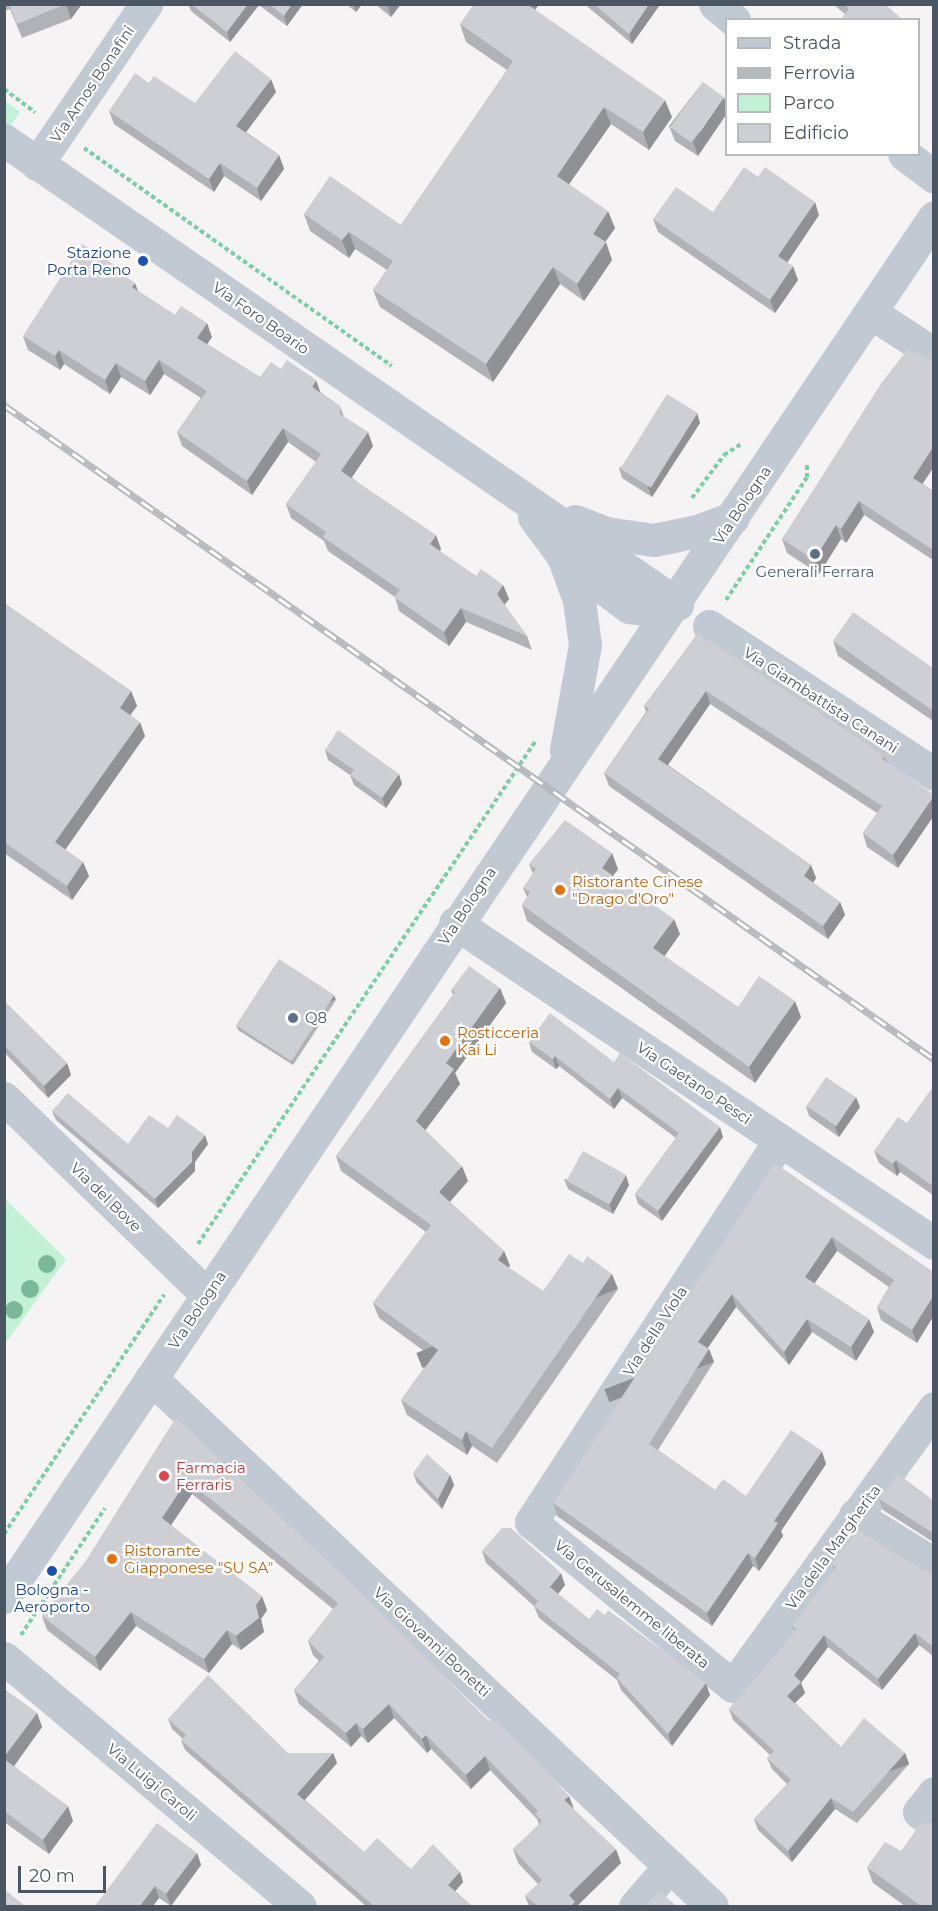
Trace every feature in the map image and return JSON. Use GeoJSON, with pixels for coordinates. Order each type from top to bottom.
{"type":"FeatureCollection","features":[{"type":"Feature","properties":{"kind":"street","name":"Via Amos Bonafini"},"geometry":{"type":"LineString","coordinates":[[37,164],[146,4]]}},
{"type":"Feature","properties":{"kind":"street"},"geometry":{"type":"LineString","coordinates":[[715,4],[732,18]]}},
{"type":"Feature","properties":{"kind":"street","name":"Via Foro Boario"},"geometry":{"type":"LineString","coordinates":[[4,140],[676,603]]}},
{"type":"Feature","properties":{"kind":"street"},"geometry":{"type":"LineString","coordinates":[[907,156],[933,177]]}},
{"type":"Feature","properties":{"kind":"street","name":"Via Bologna"},"geometry":{"type":"LineString","coordinates":[[4,1597],[455,923],[676,603],[933,217]]}},
{"type":"Feature","properties":{"kind":"street"},"geometry":{"type":"LineString","coordinates":[[870,312],[933,354]]}},
{"type":"Feature","properties":{"kind":"street","name":"Via Foro Boario"},"geometry":{"type":"LineString","coordinates":[[519,496],[588,526],[631,539],[654,540],[733,518]]}},
{"type":"Feature","properties":{"kind":"street","name":"Via Foro Boario"},"geometry":{"type":"LineString","coordinates":[[519,496],[563,556],[629,607],[652,610],[676,603]]}},
{"type":"Feature","properties":{"kind":"street","name":"Via Foro Boario"},"geometry":{"type":"LineString","coordinates":[[563,556],[579,600],[585,645],[563,764]]}},
{"type":"Feature","properties":{"kind":"street","name":"Via Giambattista Canani"},"geometry":{"type":"LineString","coordinates":[[709,626],[933,774]]}},
{"type":"Feature","properties":{"kind":"street","name":"Via Gaetano Pesci"},"geometry":{"type":"LineString","coordinates":[[455,923],[933,1243]]}},
{"type":"Feature","properties":{"kind":"street","name":"Via del Bove"},"geometry":{"type":"LineString","coordinates":[[4,1098],[207,1295]]}},
{"type":"Feature","properties":{"kind":"street","name":"Via della Viola"},"geometry":{"type":"LineString","coordinates":[[531,1522],[780,1140]]}},
{"type":"Feature","properties":{"kind":"street","name":"Via Giovanni Bonetti"},"geometry":{"type":"LineString","coordinates":[[152,1378],[712,1906]]}},
{"type":"Feature","properties":{"kind":"street","name":"Via della Margherita"},"geometry":{"type":"LineString","coordinates":[[733,1686],[933,1408]]}},
{"type":"Feature","properties":{"kind":"street"},"geometry":{"type":"LineString","coordinates":[[855,1515],[933,1564]]}},
{"type":"Feature","properties":{"kind":"street","name":"Via Gerusalemme liberata"},"geometry":{"type":"LineString","coordinates":[[531,1522],[733,1686]]}},
{"type":"Feature","properties":{"kind":"street","name":"Via Luigi Caroli"},"geometry":{"type":"LineString","coordinates":[[4,1658],[300,1906]]}},
{"type":"Feature","properties":{"kind":"street"},"geometry":{"type":"LineString","coordinates":[[635,1906],[670,1866]]}},
{"type":"Feature","properties":{"kind":"path"},"geometry":{"type":"LineString","coordinates":[[4,89],[396,369]]}},
{"type":"Feature","properties":{"kind":"path"},"geometry":{"type":"LineString","coordinates":[[681,534],[678,518],[724,455],[744,442]]}},
{"type":"Feature","properties":{"kind":"path"},"geometry":{"type":"LineString","coordinates":[[4,1534],[538,738]]}},
{"type":"Feature","properties":{"kind":"green space"},"geometry":{"type":"Polygon","coordinates":[[[4,100],[20,112],[8,129],[5,127],[4,100]]]}},
{"type":"Feature","properties":{"kind":"green space"},"geometry":{"type":"Polygon","coordinates":[[[5,1199],[66,1259],[5,1344],[5,1199]]]}},
{"type":"Feature","properties":{"kind":"building"},"geometry":{"type":"Polygon","coordinates":[[[9,4],[66,4],[17,24],[9,4]]]}},
{"type":"Feature","properties":{"kind":"building"},"geometry":{"type":"Polygon","coordinates":[[[191,4],[248,4],[227,32],[191,4]]]}},
{"type":"Feature","properties":{"kind":"building"},"geometry":{"type":"Polygon","coordinates":[[[269,4],[292,4],[284,16],[269,4]]]}},
{"type":"Feature","properties":{"kind":"building"},"geometry":{"type":"Polygon","coordinates":[[[474,4],[527,4],[665,100],[643,132],[604,107],[557,176],[608,211],[593,234],[606,242],[577,284],[553,267],[486,364],[373,290],[393,261],[349,232],[342,240],[304,214],[330,176],[401,225],[513,61],[460,24],[474,4]]]}},
{"type":"Feature","properties":{"kind":"building"},"geometry":{"type":"Polygon","coordinates":[[[594,4],[649,4],[629,34],[594,4]]]}},
{"type":"Feature","properties":{"kind":"building"},"geometry":{"type":"Polygon","coordinates":[[[844,4],[885,4],[901,18],[842,18],[849,9],[844,4]]]}},
{"type":"Feature","properties":{"kind":"building"},"geometry":{"type":"Polygon","coordinates":[[[235,51],[271,79],[236,126],[279,155],[257,188],[220,163],[209,179],[109,111],[135,73],[149,83],[154,76],[195,103],[235,51]]]}},
{"type":"Feature","properties":{"kind":"building"},"geometry":{"type":"Polygon","coordinates":[[[703,82],[724,97],[691,143],[670,127],[703,82]]]}},
{"type":"Feature","properties":{"kind":"building"},"geometry":{"type":"Polygon","coordinates":[[[744,167],[758,177],[765,167],[815,202],[778,256],[793,266],[770,300],[653,219],[676,187],[713,212],[744,167]]]}},
{"type":"Feature","properties":{"kind":"building"},"geometry":{"type":"Polygon","coordinates":[[[82,244],[121,269],[119,272],[135,283],[132,287],[175,315],[181,306],[207,323],[197,338],[260,377],[271,362],[281,369],[287,360],[316,380],[312,387],[340,406],[340,414],[368,432],[341,471],[436,535],[430,544],[476,576],[481,569],[503,585],[497,594],[527,636],[461,608],[444,632],[394,597],[400,590],[323,537],[326,532],[286,504],[321,454],[283,428],[247,481],[177,432],[207,391],[159,360],[145,381],[116,363],[105,380],[59,350],[55,356],[23,336],[82,244]]]}},
{"type":"Feature","properties":{"kind":"building"},"geometry":{"type":"Polygon","coordinates":[[[908,349],[927,359],[933,358],[933,447],[913,478],[933,491],[933,550],[859,501],[841,529],[836,525],[814,560],[782,539],[882,382],[908,349]]]}},
{"type":"Feature","properties":{"kind":"building"},"geometry":{"type":"Polygon","coordinates":[[[667,394],[698,413],[651,488],[620,469],[667,394]]]}},
{"type":"Feature","properties":{"kind":"building"},"geometry":{"type":"Polygon","coordinates":[[[4,603],[131,691],[120,708],[140,722],[55,842],[83,862],[67,886],[4,842],[4,603]]]}},
{"type":"Feature","properties":{"kind":"building"},"geometry":{"type":"Polygon","coordinates":[[[853,612],[933,668],[933,711],[833,641],[853,612]]]}},
{"type":"Feature","properties":{"kind":"building"},"geometry":{"type":"Polygon","coordinates":[[[698,633],[884,755],[882,759],[933,794],[893,855],[863,833],[882,806],[706,691],[658,759],[811,865],[804,876],[840,902],[823,926],[604,773],[649,709],[644,706],[698,633]]]}},
{"type":"Feature","properties":{"kind":"building"},"geometry":{"type":"Polygon","coordinates":[[[338,730],[399,774],[382,798],[350,775],[354,770],[325,750],[338,730]]]}},
{"type":"Feature","properties":{"kind":"building"},"geometry":{"type":"Polygon","coordinates":[[[565,820],[612,853],[602,868],[674,919],[653,948],[738,1007],[759,976],[795,1001],[749,1067],[522,905],[530,892],[523,888],[536,869],[529,864],[565,820]]]}},
{"type":"Feature","properties":{"kind":"building"},"geometry":{"type":"Polygon","coordinates":[[[279,959],[334,995],[291,1061],[236,1025],[279,959]]]}},
{"type":"Feature","properties":{"kind":"building"},"geometry":{"type":"Polygon","coordinates":[[[469,966],[500,988],[446,1063],[454,1069],[416,1121],[462,1166],[439,1192],[504,1251],[498,1260],[543,1291],[569,1254],[583,1263],[587,1256],[612,1274],[492,1448],[466,1431],[462,1440],[401,1400],[438,1350],[373,1303],[431,1225],[336,1156],[455,992],[451,990],[469,966]]]}},
{"type":"Feature","properties":{"kind":"building"},"geometry":{"type":"Polygon","coordinates":[[[4,1001],[67,1063],[44,1086],[4,1045],[4,1001]]]}},
{"type":"Feature","properties":{"kind":"building"},"geometry":{"type":"Polygon","coordinates":[[[550,1013],[614,1062],[620,1053],[720,1127],[658,1211],[635,1194],[679,1133],[618,1088],[610,1099],[555,1056],[553,1059],[529,1042],[550,1013]]]}},
{"type":"Feature","properties":{"kind":"building"},"geometry":{"type":"Polygon","coordinates":[[[826,1077],[856,1097],[836,1126],[806,1106],[826,1077]]]}},
{"type":"Feature","properties":{"kind":"building"},"geometry":{"type":"Polygon","coordinates":[[[932,1088],[933,1186],[896,1160],[893,1164],[874,1151],[898,1117],[907,1123],[932,1088]]]}},
{"type":"Feature","properties":{"kind":"building"},"geometry":{"type":"Polygon","coordinates":[[[68,1093],[128,1144],[149,1115],[168,1128],[177,1115],[205,1135],[192,1152],[192,1162],[155,1199],[52,1111],[68,1093]]]}},
{"type":"Feature","properties":{"kind":"building"},"geometry":{"type":"Polygon","coordinates":[[[583,1151],[626,1175],[609,1204],[567,1181],[583,1151]]]}},
{"type":"Feature","properties":{"kind":"building"},"geometry":{"type":"Polygon","coordinates":[[[774,1163],[933,1272],[933,1296],[912,1330],[877,1307],[894,1280],[832,1237],[805,1277],[869,1319],[851,1347],[807,1319],[784,1352],[732,1294],[698,1342],[709,1349],[649,1444],[715,1490],[723,1479],[746,1496],[791,1430],[822,1451],[774,1521],[778,1523],[755,1558],[748,1553],[707,1613],[553,1503],[774,1163]]]}},
{"type":"Feature","properties":{"kind":"building"},"geometry":{"type":"Polygon","coordinates":[[[176,1418],[347,1580],[489,1721],[492,1718],[526,1750],[569,1796],[564,1800],[616,1849],[569,1895],[575,1902],[571,1906],[538,1906],[525,1896],[542,1880],[513,1849],[542,1821],[535,1814],[538,1811],[485,1756],[466,1775],[426,1735],[422,1739],[389,1704],[363,1729],[356,1723],[346,1733],[294,1690],[324,1657],[308,1641],[338,1603],[187,1480],[162,1518],[262,1596],[256,1605],[259,1618],[236,1636],[227,1630],[204,1659],[131,1612],[95,1657],[42,1616],[86,1561],[176,1418]]]}},
{"type":"Feature","properties":{"kind":"building"},"geometry":{"type":"Polygon","coordinates":[[[427,1454],[450,1475],[438,1499],[413,1473],[427,1454]]]}},
{"type":"Feature","properties":{"kind":"building"},"geometry":{"type":"Polygon","coordinates":[[[898,1474],[933,1501],[933,1533],[879,1499],[898,1474]]]}},
{"type":"Feature","properties":{"kind":"building"},"geometry":{"type":"Polygon","coordinates":[[[502,1528],[511,1528],[561,1573],[550,1587],[589,1619],[597,1609],[605,1615],[608,1610],[706,1683],[668,1734],[617,1678],[620,1674],[534,1606],[538,1601],[482,1551],[502,1528]]]}},
{"type":"Feature","properties":{"kind":"building"},"geometry":{"type":"Polygon","coordinates":[[[857,1530],[921,1569],[930,1571],[933,1569],[933,1647],[915,1633],[878,1679],[824,1635],[794,1675],[801,1682],[787,1696],[841,1747],[864,1718],[905,1753],[853,1812],[831,1798],[788,1851],[754,1819],[791,1780],[767,1758],[774,1751],[729,1709],[796,1629],[792,1626],[836,1567],[832,1565],[857,1530]]]}},
{"type":"Feature","properties":{"kind":"building"},"geometry":{"type":"Polygon","coordinates":[[[208,1675],[288,1753],[333,1753],[297,1794],[364,1852],[377,1838],[411,1869],[433,1844],[460,1872],[448,1885],[472,1906],[374,1906],[181,1740],[186,1735],[168,1719],[208,1675]]]}},
{"type":"Feature","properties":{"kind":"building"},"geometry":{"type":"Polygon","coordinates":[[[4,1689],[37,1713],[4,1757],[4,1689]]]}},
{"type":"Feature","properties":{"kind":"building"},"geometry":{"type":"Polygon","coordinates":[[[4,1759],[68,1806],[43,1840],[4,1811],[4,1759]]]}},
{"type":"Feature","properties":{"kind":"building"},"geometry":{"type":"Polygon","coordinates":[[[157,1823],[197,1853],[166,1894],[155,1886],[140,1906],[95,1906],[157,1823]]]}},
{"type":"Feature","properties":{"kind":"building"},"geometry":{"type":"Polygon","coordinates":[[[921,1823],[933,1823],[933,1906],[921,1906],[867,1867],[885,1842],[901,1851],[921,1823]]]}},
{"type":"Feature","properties":{"kind":"building"},"geometry":{"type":"Polygon","coordinates":[[[4,1889],[25,1906],[4,1906],[4,1889]]]}},
{"type":"Feature","properties":{"kind":"building"},"geometry":{"type":"Polygon","coordinates":[[[660,1891],[676,1906],[645,1906],[660,1891]]]}},
{"type":"Feature","properties":{"kind":"railway"},"geometry":{"type":"LineString","coordinates":[[4,405],[934,1059]]}},
{"type":"Feature","properties":{"kind":"place","name":"Stazione Porta Reno"},"geometry":{"type":"Point","coordinates":[143,261]}},
{"type":"Feature","properties":{"kind":"place","name":"Generali Ferrara"},"geometry":{"type":"Point","coordinates":[815,554]}},
{"type":"Feature","properties":{"kind":"place","name":"Ristorante Cinese \"Drago d'Oro\""},"geometry":{"type":"Point","coordinates":[560,890]}},
{"type":"Feature","properties":{"kind":"place","name":"Q8"},"geometry":{"type":"Point","coordinates":[293,1018]}},
{"type":"Feature","properties":{"kind":"place","name":"Rosticceria Kai Li"},"geometry":{"type":"Point","coordinates":[445,1041]}},
{"type":"Feature","properties":{"kind":"place","name":"Farmacia Ferraris"},"geometry":{"type":"Point","coordinates":[164,1476]}},
{"type":"Feature","properties":{"kind":"place","name":"Ristorante Giapponese \"SU SA\""},"geometry":{"type":"Point","coordinates":[112,1559]}},
{"type":"Feature","properties":{"kind":"place","name":"Bologna - Aeroporto"},"geometry":{"type":"Point","coordinates":[52,1571]}}]}
